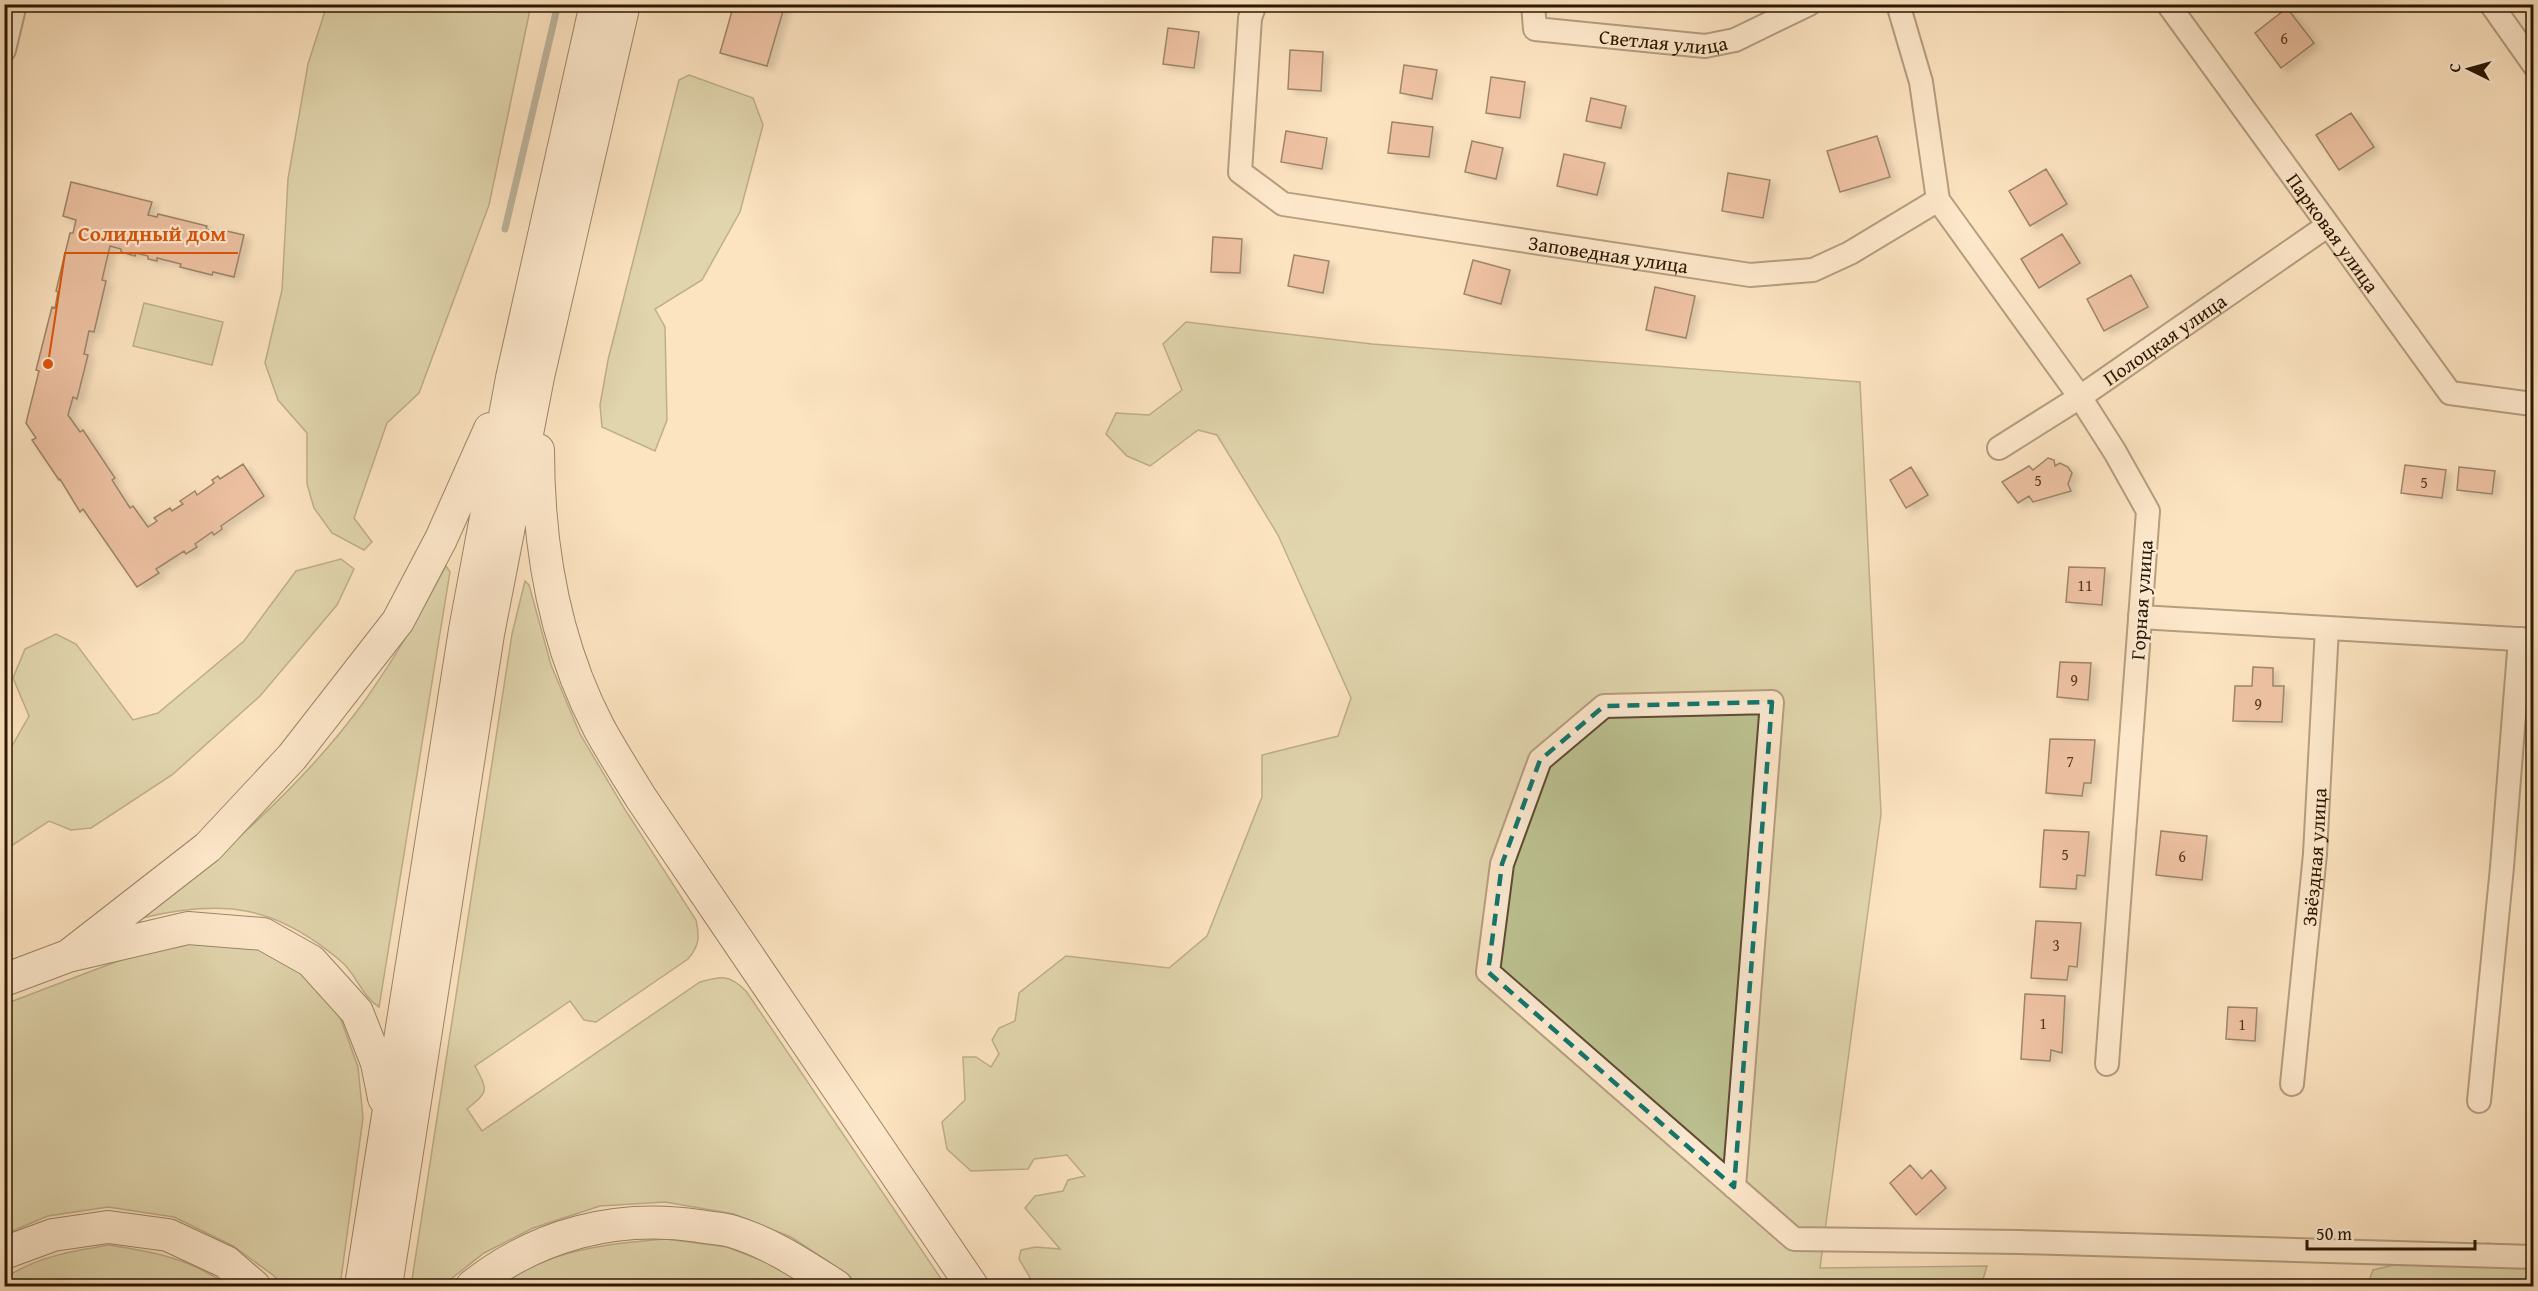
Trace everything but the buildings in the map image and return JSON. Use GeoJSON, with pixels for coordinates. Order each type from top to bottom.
{"type":"FeatureCollection","features":[{"type":"Feature","properties":{"kind":"main road"},"geometry":{"type":"LineString","coordinates":[[386,1287],[488,634],[525,378],[596,4]]}},
{"type":"Feature","properties":{"kind":"main road"},"geometry":{"type":"LineString","coordinates":[[362,1287],[465,630],[525,378],[624,4]]}},
{"type":"Feature","properties":{"kind":"main road"},"geometry":{"type":"LineString","coordinates":[[68,956],[208,847],[292,757],[398,621],[525,378]]}},
{"type":"Feature","properties":{"kind":"main road"},"geometry":{"type":"LineString","coordinates":[[525,378],[547,579],[569,659],[599,727],[641,798],[972,1287]]}},
{"type":"Feature","properties":{"kind":"main road"},"geometry":{"type":"LineString","coordinates":[[4,980],[68,956],[188,928],[263,934],[312,961],[357,1012],[377,1063],[388,1116]]}},
{"type":"Feature","properties":{"kind":"main road"},"geometry":{"type":"LineString","coordinates":[[472,1287],[494,1268],[541,1243],[606,1225],[666,1221],[730,1231],[786,1254],[836,1287]]}},
{"type":"Feature","properties":{"kind":"main road"},"geometry":{"type":"LineString","coordinates":[[4,1253],[53,1235],[108,1227],[168,1235],[226,1262],[254,1287]]}},
{"type":"Feature","properties":{"kind":"street"},"geometry":{"type":"LineString","coordinates":[[4,50],[15,4]]}},
{"type":"Feature","properties":{"kind":"street","name":"Заповедная улица"},"geometry":{"type":"LineString","coordinates":[[1255,4],[1250,18],[1240,172],[1282,204],[1750,275],[1813,270],[1850,253],[1938,200]]}},
{"type":"Feature","properties":{"kind":"street","name":"Светлая улица"},"geometry":{"type":"LineString","coordinates":[[1533,4],[1535,29],[1705,46],[1735,40],[1798,7]]}},
{"type":"Feature","properties":{"kind":"street"},"geometry":{"type":"LineString","coordinates":[[1898,4],[1922,82],[1938,200]]}},
{"type":"Feature","properties":{"kind":"street","name":"Парковая улица"},"geometry":{"type":"LineString","coordinates":[[2168,4],[2450,393],[2532,404]]}},
{"type":"Feature","properties":{"kind":"street"},"geometry":{"type":"LineString","coordinates":[[2491,4],[2534,65]]}},
{"type":"Feature","properties":{"kind":"street","name":"Горная улица"},"geometry":{"type":"LineString","coordinates":[[1938,200],[2080,397],[2115,452],[2148,511],[2107,1064]]}},
{"type":"Feature","properties":{"kind":"street","name":"Полоцкая улица"},"geometry":{"type":"LineString","coordinates":[[1999,448],[2080,397],[2327,226]]}},
{"type":"Feature","properties":{"kind":"street"},"geometry":{"type":"LineString","coordinates":[[2140,617],[2527,639],[2479,1101]]}},
{"type":"Feature","properties":{"kind":"street","name":"Звёздная улица"},"geometry":{"type":"LineString","coordinates":[[2292,1084],[2315,854],[2327,628]]}},
{"type":"Feature","properties":{"kind":"street"},"geometry":{"type":"LineString","coordinates":[[1734,1187],[1772,702],[1604,706],[1540,760],[1502,864],[1488,972],[1734,1187],[1794,1239],[2020,1242],[2534,1257]]}},
{"type":"Feature","properties":{"kind":"highlighted area"},"geometry":{"type":"Polygon","coordinates":[[[1772,702],[1734,1187],[1488,972],[1502,864],[1540,760],[1604,706],[1772,702]]]}},
{"type":"Feature","properties":{"kind":"green space"},"geometry":{"type":"Polygon","coordinates":[[[327,5],[531,5],[489,205],[419,393],[387,423],[354,518],[372,542],[364,550],[332,533],[314,508],[307,484],[307,433],[278,400],[265,363],[282,290],[288,179],[308,64],[327,5]]]}},
{"type":"Feature","properties":{"kind":"green space"},"geometry":{"type":"Polygon","coordinates":[[[689,75],[753,98],[763,125],[740,212],[702,280],[655,309],[665,327],[667,420],[655,451],[602,427],[600,405],[608,360],[679,80],[689,75]]]}},
{"type":"Feature","properties":{"kind":"green space"},"geometry":{"type":"Polygon","coordinates":[[[144,303],[223,322],[212,365],[133,346],[144,303]]]}},
{"type":"Feature","properties":{"kind":"green space"},"geometry":{"type":"Polygon","coordinates":[[[1186,322],[1372,344],[1860,382],[1881,814],[1820,1268],[1987,1266],[1981,1286],[1035,1286],[1019,1259],[1021,1250],[1036,1247],[1060,1249],[1025,1208],[1035,1196],[1063,1191],[1068,1180],[1085,1176],[1067,1155],[1034,1159],[1028,1169],[971,1171],[947,1149],[942,1122],[965,1100],[963,1057],[976,1057],[991,1067],[999,1054],[992,1040],[999,1028],[1015,1021],[1019,993],[1066,956],[1169,968],[1207,936],[1262,797],[1262,755],[1338,736],[1351,698],[1278,535],[1217,435],[1198,430],[1150,466],[1127,456],[1106,434],[1116,413],[1149,415],[1182,390],[1163,344],[1186,322]]]}},
{"type":"Feature","properties":{"kind":"green space"},"geometry":{"type":"Polygon","coordinates":[[[341,559],[354,569],[337,605],[260,696],[172,775],[91,828],[71,830],[49,821],[11,846],[5,858],[5,749],[12,746],[29,716],[13,678],[25,649],[56,634],[76,644],[133,720],[158,713],[244,641],[296,571],[341,559]]]}},
{"type":"Feature","properties":{"kind":"green space"},"geometry":{"type":"Polygon","coordinates":[[[446,566],[450,572],[379,1007],[373,1003],[344,964],[320,945],[273,919],[225,908],[172,912],[142,918],[233,843],[317,760],[377,683],[408,634],[446,566]]]}},
{"type":"Feature","properties":{"kind":"green space"},"geometry":{"type":"Polygon","coordinates":[[[525,581],[529,585],[551,665],[580,734],[624,808],[696,920],[698,941],[688,959],[596,1022],[584,1020],[570,1001],[475,1066],[484,1090],[483,1094],[467,1109],[482,1131],[700,982],[714,978],[730,979],[746,991],[946,1286],[858,1286],[849,1275],[791,1237],[734,1214],[665,1202],[600,1206],[533,1228],[484,1253],[442,1286],[411,1286],[512,634],[525,581]]]}},
{"type":"Feature","properties":{"kind":"green space"},"geometry":{"type":"Polygon","coordinates":[[[190,942],[256,947],[301,970],[340,1017],[358,1067],[363,1118],[340,1286],[283,1286],[273,1275],[233,1246],[174,1217],[108,1207],[48,1216],[5,1234],[5,1004],[139,953],[190,942]]]}},
{"type":"Feature","properties":{"kind":"green space"},"geometry":{"type":"Polygon","coordinates":[[[666,1239],[727,1247],[778,1267],[808,1286],[500,1286],[537,1264],[579,1250],[666,1239]]]}},
{"type":"Feature","properties":{"kind":"green space"},"geometry":{"type":"Polygon","coordinates":[[[2488,1243],[2533,1271],[2533,1286],[2367,1286],[2373,1270],[2488,1243]]]}},
{"type":"Feature","properties":{"kind":"green space"},"geometry":{"type":"Polygon","coordinates":[[[109,1245],[156,1254],[186,1263],[214,1276],[228,1286],[5,1286],[5,1278],[29,1265],[68,1253],[109,1245]]]}},
{"type":"Feature","properties":{"kind":"waterway"},"geometry":{"type":"LineString","coordinates":[[505,229],[558,4]]}},
{"type":"Feature","properties":{"kind":"place","name":"Солидный дом"},"geometry":{"type":"Point","coordinates":[48,364]}}]}
